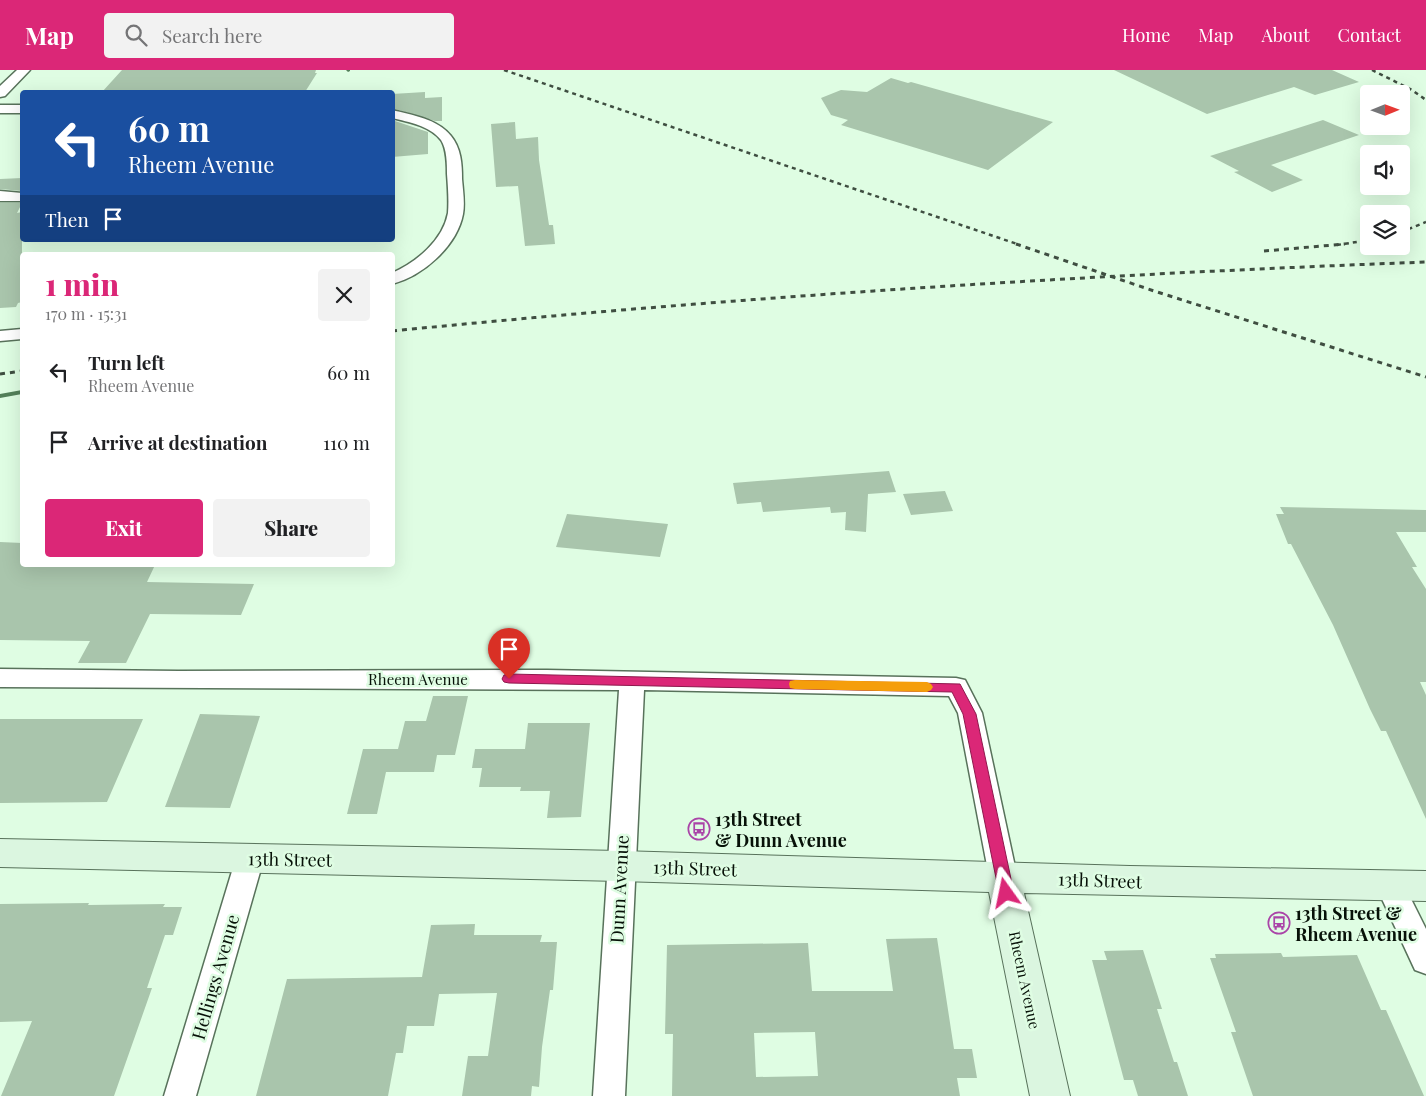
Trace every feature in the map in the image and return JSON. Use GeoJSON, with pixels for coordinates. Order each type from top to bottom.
{"type":"FeatureCollection","features":[{"type":"Feature","properties":{"kind":"main road","name":"13th Street"},"geometry":{"type":"LineString","coordinates":[[0,853],[620,866],[1130,881],[1426,886]]}},
{"type":"Feature","properties":{"kind":"main road","name":"Rheem Avenue"},"geometry":{"type":"LineString","coordinates":[[1003,876],[1050,1096]]}},
{"type":"Feature","properties":{"kind":"street"},"geometry":{"type":"LineString","coordinates":[[0,93],[24,70]]}},
{"type":"Feature","properties":{"kind":"street"},"geometry":{"type":"LineString","coordinates":[[0,109],[20,109]]}},
{"type":"Feature","properties":{"kind":"street"},"geometry":{"type":"LineString","coordinates":[[395,115],[415,119],[430,126],[443,134],[451,147],[454,170],[455,214],[451,229],[440,244],[421,262],[395,277]]}},
{"type":"Feature","properties":{"kind":"street"},"geometry":{"type":"LineString","coordinates":[[0,196],[20,198]]}},
{"type":"Feature","properties":{"kind":"street"},"geometry":{"type":"LineString","coordinates":[[0,336],[20,334]]}},
{"type":"Feature","properties":{"kind":"street","name":"Rheem Avenue"},"geometry":{"type":"LineString","coordinates":[[0,678],[178,680],[548,679],[956,687],[970,714],[1003,876]]}},
{"type":"Feature","properties":{"kind":"street","name":"Dunn Avenue"},"geometry":{"type":"LineString","coordinates":[[609,1096],[620,866],[632,681]]}},
{"type":"Feature","properties":{"kind":"street","name":"Hellings Avenue"},"geometry":{"type":"LineString","coordinates":[[180,1096],[250,858]]}},
{"type":"Feature","properties":{"kind":"street"},"geometry":{"type":"LineString","coordinates":[[1390,886],[1426,960]]}},
{"type":"Feature","properties":{"kind":"building"},"geometry":{"type":"Polygon","coordinates":[[[122,70],[316,70],[315,73],[317,73],[306,90],[104,90],[122,70]]]}},
{"type":"Feature","properties":{"kind":"building"},"geometry":{"type":"Polygon","coordinates":[[[1114,70],[1332,70],[1359,82],[1315,95],[1294,87],[1207,114],[1114,70]]]}},
{"type":"Feature","properties":{"kind":"building"},"geometry":{"type":"Polygon","coordinates":[[[891,78],[1053,122],[988,170],[841,125],[848,120],[831,115],[821,98],[841,90],[867,92],[891,78]]]}},
{"type":"Feature","properties":{"kind":"building"},"geometry":{"type":"Polygon","coordinates":[[[425,92],[425,98],[442,97],[442,121],[435,121],[395,109],[395,94],[425,92]]]}},
{"type":"Feature","properties":{"kind":"building"},"geometry":{"type":"Polygon","coordinates":[[[1323,120],[1359,135],[1271,165],[1303,180],[1272,192],[1234,172],[1239,171],[1210,156],[1323,120]]]}},
{"type":"Feature","properties":{"kind":"building"},"geometry":{"type":"Polygon","coordinates":[[[395,121],[428,132],[428,154],[395,157],[395,121]]]}},
{"type":"Feature","properties":{"kind":"building"},"geometry":{"type":"Polygon","coordinates":[[[515,122],[516,139],[538,137],[539,160],[549,225],[553,225],[555,244],[525,246],[518,186],[496,187],[491,124],[515,122]]]}},
{"type":"Feature","properties":{"kind":"building"},"geometry":{"type":"Polygon","coordinates":[[[20,178],[20,191],[0,189],[0,179],[20,178]]]}},
{"type":"Feature","properties":{"kind":"building"},"geometry":{"type":"Polygon","coordinates":[[[0,203],[20,203],[17,213],[20,212],[20,242],[22,242],[22,252],[20,252],[20,302],[16,307],[0,308],[0,203]]]}},
{"type":"Feature","properties":{"kind":"building"},"geometry":{"type":"Polygon","coordinates":[[[889,471],[896,492],[868,494],[866,532],[845,530],[846,512],[831,513],[830,507],[763,512],[761,502],[737,504],[733,483],[889,471]]]}},
{"type":"Feature","properties":{"kind":"building"},"geometry":{"type":"Polygon","coordinates":[[[945,491],[953,511],[911,515],[903,494],[945,491]]]}},
{"type":"Feature","properties":{"kind":"building"},"geometry":{"type":"Polygon","coordinates":[[[1280,507],[1426,510],[1426,532],[1396,532],[1417,567],[1412,567],[1426,589],[1426,682],[1420,682],[1426,695],[1426,819],[1386,731],[1381,731],[1370,709],[1333,625],[1291,544],[1288,544],[1276,514],[1284,514],[1280,507]]]}},
{"type":"Feature","properties":{"kind":"building"},"geometry":{"type":"Polygon","coordinates":[[[567,514],[668,524],[660,557],[556,547],[567,514]]]}},
{"type":"Feature","properties":{"kind":"building"},"geometry":{"type":"Polygon","coordinates":[[[0,542],[20,543],[20,567],[154,567],[147,582],[254,584],[241,615],[150,614],[126,663],[78,663],[90,641],[0,640],[0,542]]]}},
{"type":"Feature","properties":{"kind":"building"},"geometry":{"type":"Polygon","coordinates":[[[433,696],[468,696],[455,755],[437,755],[434,772],[386,772],[377,814],[347,814],[363,749],[398,749],[405,721],[426,721],[433,696]]]}},
{"type":"Feature","properties":{"kind":"building"},"geometry":{"type":"Polygon","coordinates":[[[200,714],[260,716],[230,808],[165,807],[200,714]]]}},
{"type":"Feature","properties":{"kind":"building"},"geometry":{"type":"Polygon","coordinates":[[[0,719],[143,719],[107,802],[0,803],[0,719]]]}},
{"type":"Feature","properties":{"kind":"building"},"geometry":{"type":"Polygon","coordinates":[[[528,723],[590,723],[581,817],[547,818],[550,791],[520,791],[521,787],[479,787],[482,768],[472,768],[475,749],[525,749],[528,723]]]}},
{"type":"Feature","properties":{"kind":"building"},"geometry":{"type":"Polygon","coordinates":[[[89,903],[88,905],[165,904],[163,907],[182,907],[173,935],[165,935],[147,988],[152,988],[114,1096],[1,1096],[32,1021],[0,1022],[0,904],[89,903]]]}},
{"type":"Feature","properties":{"kind":"building"},"geometry":{"type":"Polygon","coordinates":[[[475,924],[474,935],[542,935],[540,942],[557,942],[553,990],[550,990],[542,1047],[539,1087],[532,1086],[531,1096],[462,1096],[468,1056],[488,1056],[497,993],[439,994],[434,1026],[407,1026],[403,1053],[396,1053],[388,1096],[256,1096],[287,979],[422,977],[431,925],[475,924]]]}},
{"type":"Feature","properties":{"kind":"building"},"geometry":{"type":"Polygon","coordinates":[[[937,938],[954,1049],[972,1049],[977,1078],[957,1078],[960,1096],[672,1096],[673,1034],[665,1034],[667,945],[808,943],[812,991],[893,991],[886,939],[937,938]],[[815,1032],[754,1033],[756,1077],[818,1076],[815,1032]]]}},
{"type":"Feature","properties":{"kind":"building"},"geometry":{"type":"Polygon","coordinates":[[[1143,950],[1162,1009],[1157,1009],[1174,1062],[1177,1062],[1188,1096],[1138,1096],[1133,1080],[1124,1080],[1092,960],[1107,960],[1104,951],[1143,950]]]}},
{"type":"Feature","properties":{"kind":"building"},"geometry":{"type":"Polygon","coordinates":[[[1281,953],[1283,957],[1357,955],[1381,1010],[1386,1010],[1424,1096],[1253,1096],[1231,1032],[1236,1032],[1210,958],[1216,958],[1215,954],[1281,953]]]}},
{"type":"Feature","properties":{"kind":"waterway"},"geometry":{"type":"LineString","coordinates":[[0,396],[20,392]]}},
{"type":"Feature","properties":{"kind":"railway"},"geometry":{"type":"LineString","coordinates":[[504,70],[1020,245]]}},
{"type":"Feature","properties":{"kind":"railway"},"geometry":{"type":"LineString","coordinates":[[1372,70],[1412,90],[1426,100]]}},
{"type":"Feature","properties":{"kind":"railway"},"geometry":{"type":"LineString","coordinates":[[1410,228],[1426,222]]}},
{"type":"Feature","properties":{"kind":"railway"},"geometry":{"type":"LineString","coordinates":[[1341,244],[1360,241]]}},
{"type":"Feature","properties":{"kind":"railway"},"geometry":{"type":"LineString","coordinates":[[1016,244],[1111,276]]}},
{"type":"Feature","properties":{"kind":"railway"},"geometry":{"type":"LineString","coordinates":[[1264,251],[1341,244]]}},
{"type":"Feature","properties":{"kind":"railway"},"geometry":{"type":"LineString","coordinates":[[1337,245],[1341,244]]}},
{"type":"Feature","properties":{"kind":"railway"},"geometry":{"type":"LineString","coordinates":[[1111,276],[1426,262]]}},
{"type":"Feature","properties":{"kind":"railway"},"geometry":{"type":"LineString","coordinates":[[395,331],[779,298],[1111,276]]}},
{"type":"Feature","properties":{"kind":"railway"},"geometry":{"type":"LineString","coordinates":[[1111,276],[1426,377]]}},
{"type":"Feature","properties":{"kind":"railway"},"geometry":{"type":"LineString","coordinates":[[0,374],[20,371]]}},
{"type":"Feature","properties":{"kind":"slow traffic"},"geometry":{"type":"LineString","coordinates":[[795,684],[927,687]]}},
{"type":"Feature","properties":{"kind":"place","name":"13th Street & Dunn Avenue"},"geometry":{"type":"Point","coordinates":[699,829]}},
{"type":"Feature","properties":{"kind":"place","name":"13th Street & Rheem Avenue"},"geometry":{"type":"Point","coordinates":[1279,923]}},
{"type":"Feature","properties":{"kind":"route"},"geometry":{"type":"LineString","coordinates":[[509,679],[956,687],[970,714],[1006,893]]}}]}
